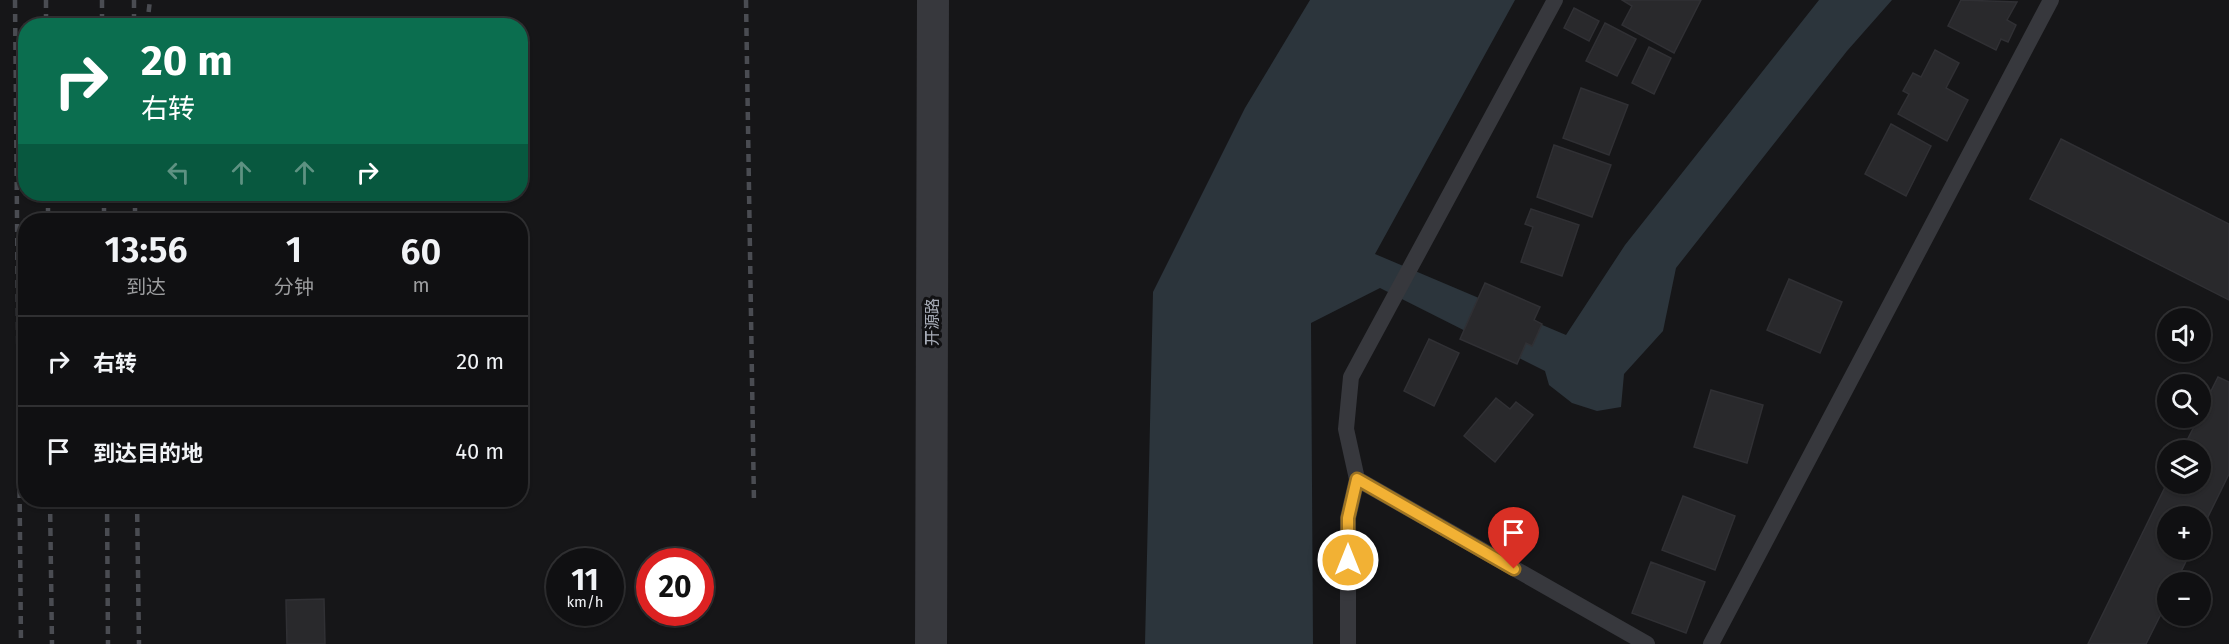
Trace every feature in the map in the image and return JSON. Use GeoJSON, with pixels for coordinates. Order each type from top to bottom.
{"type":"FeatureCollection","features":[{"type":"Feature","properties":{"kind":"street","name":"开源路"},"geometry":{"type":"LineString","coordinates":[[931,644],[933,0]]}},
{"type":"Feature","properties":{"kind":"lane"},"geometry":{"type":"LineString","coordinates":[[1348,644],[1348,518],[1357,479],[1346,429],[1352,377],[1556,0]]}},
{"type":"Feature","properties":{"kind":"lane"},"geometry":{"type":"LineString","coordinates":[[1711,644],[2051,0]]}},
{"type":"Feature","properties":{"kind":"lane"},"geometry":{"type":"LineString","coordinates":[[1357,479],[1647,644]]}},
{"type":"Feature","properties":{"kind":"shaded area"},"geometry":{"type":"Polygon","coordinates":[[[1310,0],[1515,0],[1375,254],[1566,335],[1625,245],[1819,0],[1892,0],[1847,51],[1676,268],[1663,331],[1624,374],[1621,407],[1597,411],[1572,403],[1549,385],[1545,371],[1380,288],[1311,323],[1313,644],[1145,644],[1153,292],[1245,108],[1310,0]]]}},
{"type":"Feature","properties":{"kind":"building"},"geometry":{"type":"Polygon","coordinates":[[[1622,0],[1701,0],[1674,53],[1622,25],[1632,6],[1622,0]]]}},
{"type":"Feature","properties":{"kind":"building"},"geometry":{"type":"Polygon","coordinates":[[[1961,0],[2017,2],[2007,20],[2016,25],[2008,42],[2001,39],[1996,50],[1948,26],[1961,0]]]}},
{"type":"Feature","properties":{"kind":"building"},"geometry":{"type":"Polygon","coordinates":[[[1574,8],[1599,21],[1589,41],[1564,28],[1574,8]]]}},
{"type":"Feature","properties":{"kind":"building"},"geometry":{"type":"Polygon","coordinates":[[[1605,23],[1636,39],[1617,76],[1586,61],[1605,23]]]}},
{"type":"Feature","properties":{"kind":"building"},"geometry":{"type":"Polygon","coordinates":[[[1649,47],[1671,58],[1654,94],[1632,83],[1649,47]]]}},
{"type":"Feature","properties":{"kind":"building"},"geometry":{"type":"Polygon","coordinates":[[[1935,50],[1959,63],[1946,88],[1968,100],[1947,141],[1898,114],[1909,94],[1903,91],[1913,73],[1921,77],[1935,50]]]}},
{"type":"Feature","properties":{"kind":"building"},"geometry":{"type":"Polygon","coordinates":[[[1581,88],[1628,105],[1609,155],[1563,138],[1581,88]]]}},
{"type":"Feature","properties":{"kind":"building"},"geometry":{"type":"Polygon","coordinates":[[[1891,124],[1931,146],[1906,196],[1865,174],[1891,124]]]}},
{"type":"Feature","properties":{"kind":"building"},"geometry":{"type":"Polygon","coordinates":[[[2061,139],[2229,224],[2229,300],[2030,199],[2061,139]]]}},
{"type":"Feature","properties":{"kind":"building"},"geometry":{"type":"Polygon","coordinates":[[[1554,145],[1611,165],[1592,217],[1537,197],[1554,145]]]}},
{"type":"Feature","properties":{"kind":"building"},"geometry":{"type":"Polygon","coordinates":[[[1531,209],[1579,225],[1562,276],[1521,262],[1533,227],[1525,224],[1531,209]]]}},
{"type":"Feature","properties":{"kind":"building"},"geometry":{"type":"Polygon","coordinates":[[[1789,279],[1842,302],[1820,353],[1767,330],[1789,279]]]}},
{"type":"Feature","properties":{"kind":"building"},"geometry":{"type":"Polygon","coordinates":[[[1485,283],[1540,307],[1534,320],[1542,324],[1532,346],[1526,343],[1517,364],[1460,339],[1485,283]]]}},
{"type":"Feature","properties":{"kind":"building"},"geometry":{"type":"Polygon","coordinates":[[[1429,339],[1459,353],[1434,406],[1404,391],[1429,339]]]}},
{"type":"Feature","properties":{"kind":"building"},"geometry":{"type":"Polygon","coordinates":[[[2218,377],[2229,382],[2229,474],[2211,511],[2211,506],[2157,506],[2157,560],[2187,560],[2181,572],[2157,572],[2157,622],[2146,644],[2088,644],[2162,494],[2211,494],[2211,440],[2187,440],[2193,428],[2211,428],[2211,391],[2218,377]]]}},
{"type":"Feature","properties":{"kind":"building"},"geometry":{"type":"Polygon","coordinates":[[[1711,390],[1763,405],[1747,463],[1694,447],[1711,390]]]}},
{"type":"Feature","properties":{"kind":"building"},"geometry":{"type":"Polygon","coordinates":[[[1496,398],[1510,409],[1516,402],[1533,415],[1495,462],[1464,436],[1496,398]]]}},
{"type":"Feature","properties":{"kind":"building"},"geometry":{"type":"Polygon","coordinates":[[[1683,496],[1735,516],[1715,570],[1662,550],[1683,496]]]}},
{"type":"Feature","properties":{"kind":"building"},"geometry":{"type":"Polygon","coordinates":[[[1651,562],[1705,582],[1686,633],[1632,613],[1651,562]]]}},
{"type":"Feature","properties":{"kind":"building"},"geometry":{"type":"Polygon","coordinates":[[[324,599],[325,644],[287,644],[286,600],[324,599]]]}},
{"type":"Feature","properties":{"kind":"railway"},"geometry":{"type":"LineString","coordinates":[[15,0],[18,322]]}},
{"type":"Feature","properties":{"kind":"railway"},"geometry":{"type":"LineString","coordinates":[[46,0],[46,18]]}},
{"type":"Feature","properties":{"kind":"railway"},"geometry":{"type":"LineString","coordinates":[[102,0],[102,18]]}},
{"type":"Feature","properties":{"kind":"railway"},"geometry":{"type":"LineString","coordinates":[[134,0],[134,18]]}},
{"type":"Feature","properties":{"kind":"railway"},"geometry":{"type":"LineString","coordinates":[[148,18],[150,0]]}},
{"type":"Feature","properties":{"kind":"railway"},"geometry":{"type":"LineString","coordinates":[[746,0],[754,504]]}},
{"type":"Feature","properties":{"kind":"railway"},"geometry":{"type":"LineString","coordinates":[[48,201],[48,213]]}},
{"type":"Feature","properties":{"kind":"railway"},"geometry":{"type":"LineString","coordinates":[[104,201],[104,213]]}},
{"type":"Feature","properties":{"kind":"railway"},"geometry":{"type":"LineString","coordinates":[[135,201],[135,213]]}},
{"type":"Feature","properties":{"kind":"railway"},"geometry":{"type":"LineString","coordinates":[[20,507],[21,644]]}},
{"type":"Feature","properties":{"kind":"railway"},"geometry":{"type":"LineString","coordinates":[[50,507],[52,644]]}},
{"type":"Feature","properties":{"kind":"railway"},"geometry":{"type":"LineString","coordinates":[[107,507],[108,644]]}},
{"type":"Feature","properties":{"kind":"railway"},"geometry":{"type":"LineString","coordinates":[[137,507],[139,644]]}},
{"type":"Feature","properties":{"kind":"route"},"geometry":{"type":"LineString","coordinates":[[1348,560],[1348,518],[1357,479],[1514,569]]}}]}
